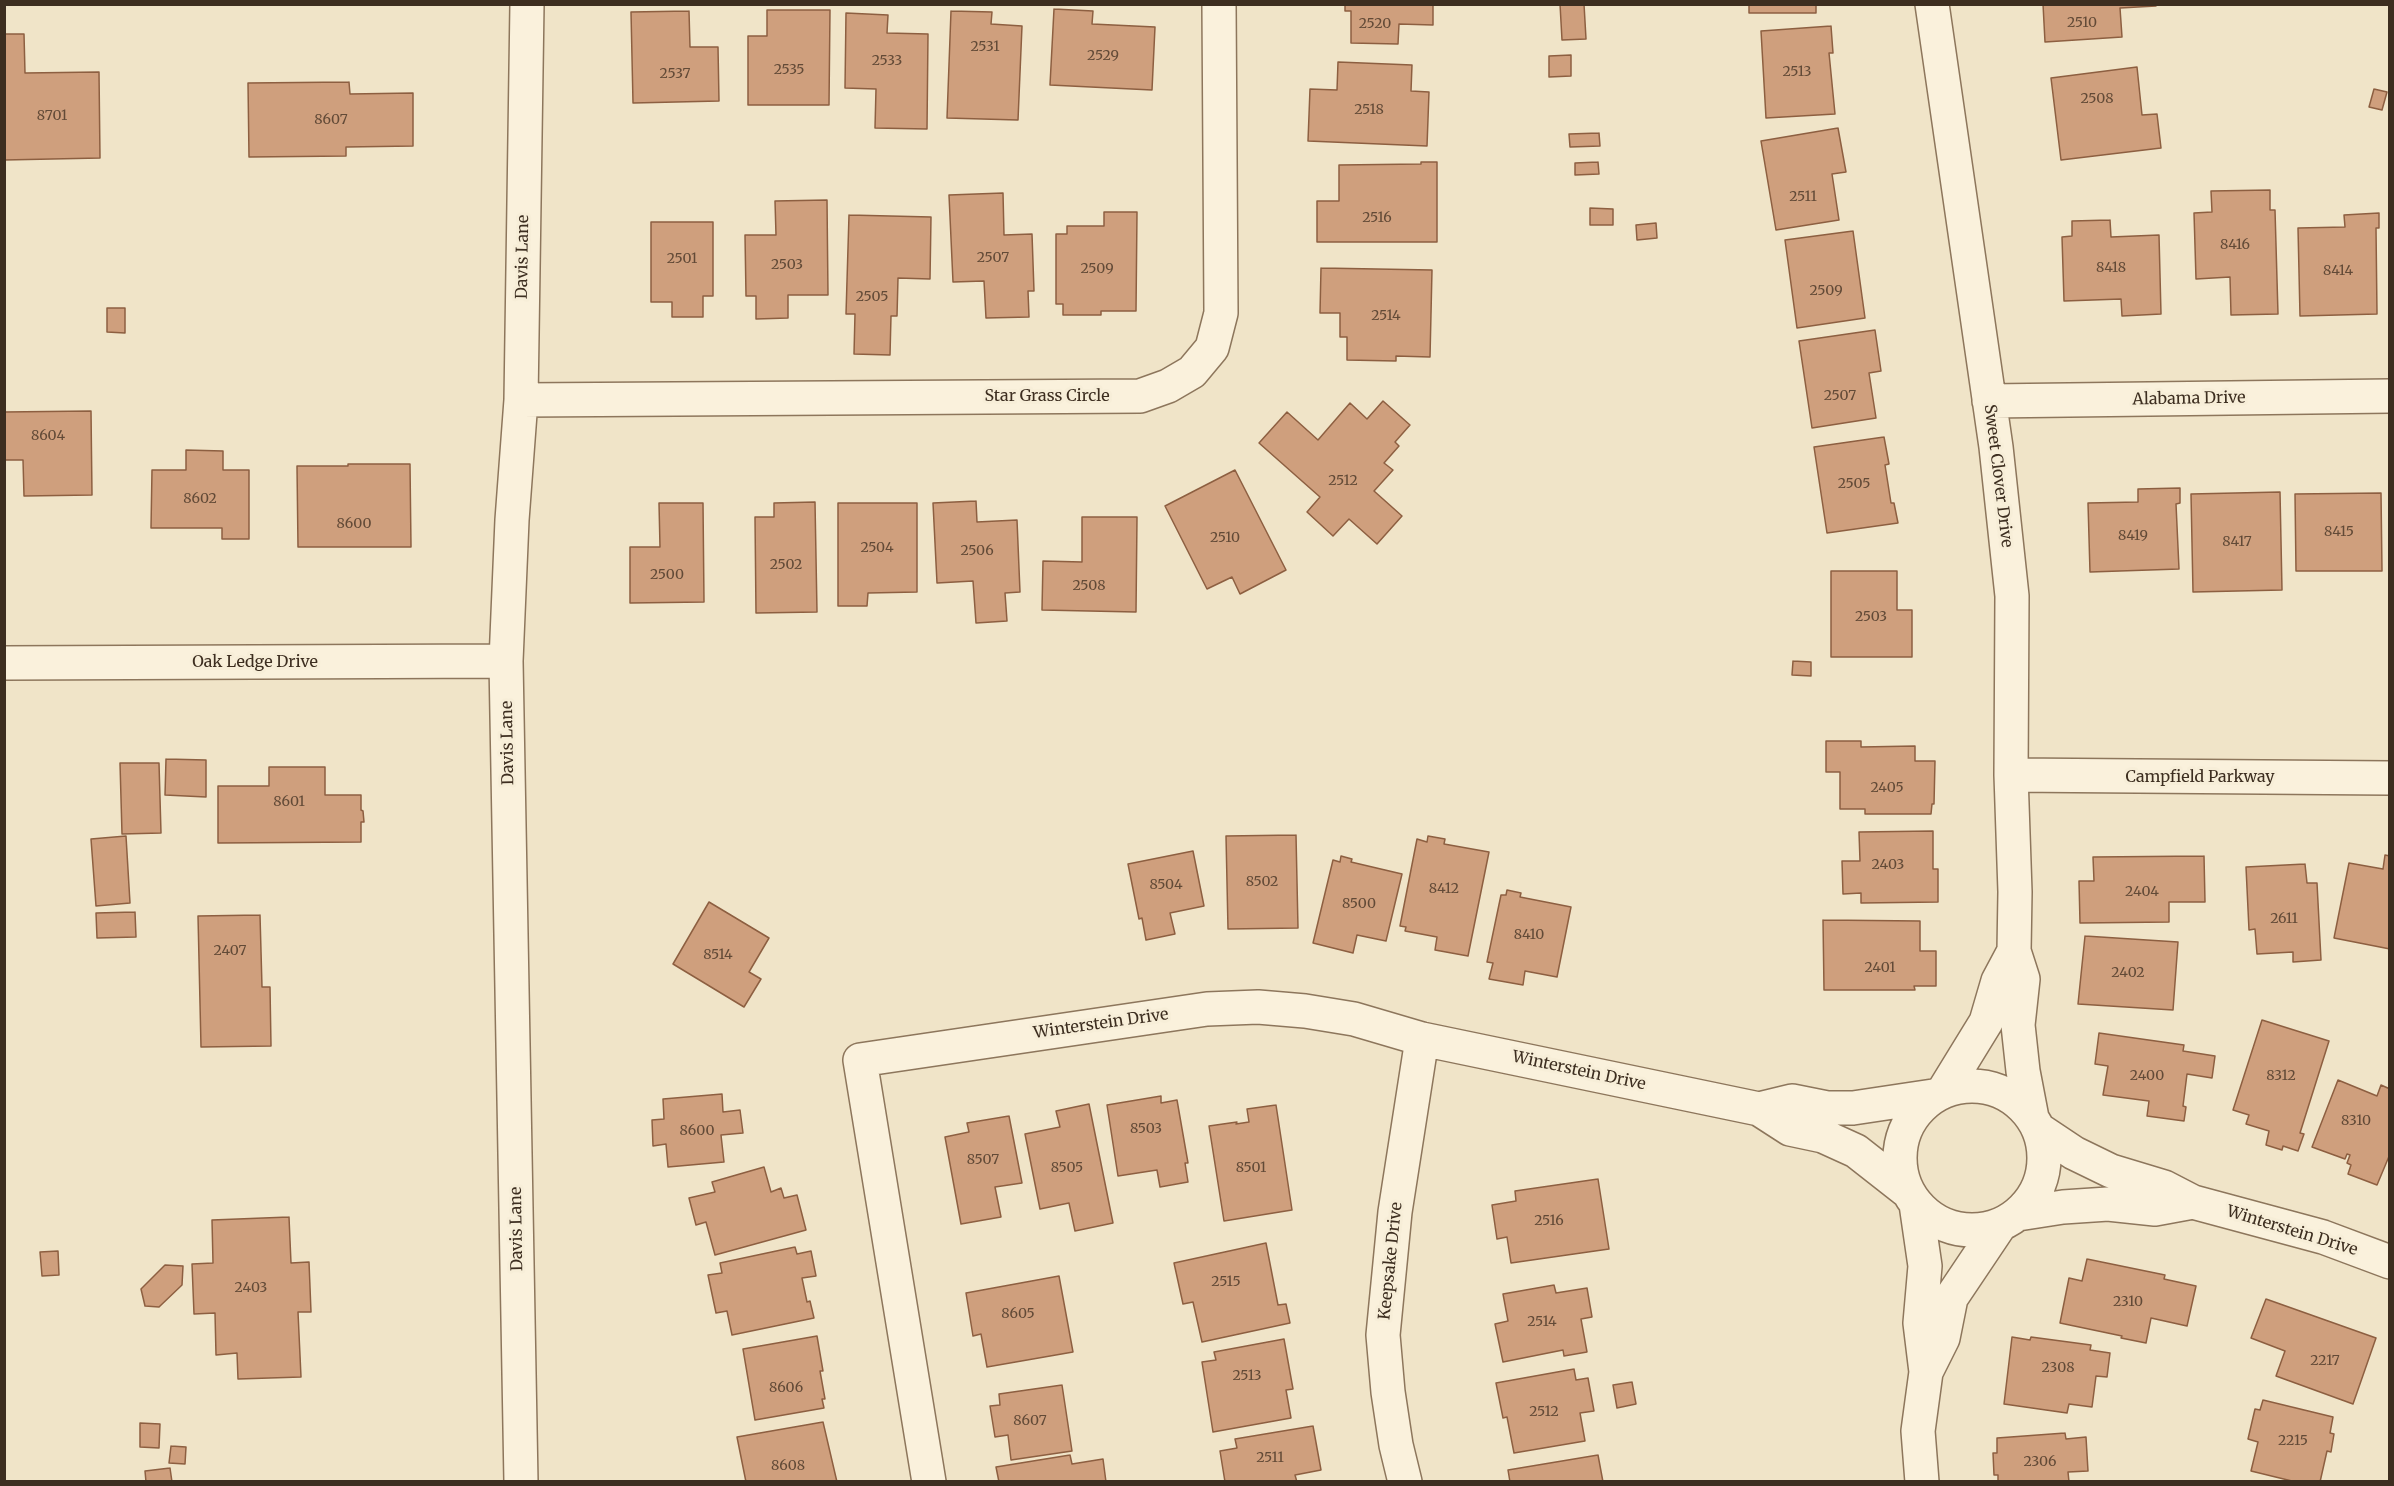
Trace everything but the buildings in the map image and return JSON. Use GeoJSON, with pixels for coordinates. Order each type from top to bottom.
{"type":"FeatureCollection","features":[{"type":"Feature","properties":{"kind":"street","name":"Davis Lane"},"geometry":{"type":"LineString","coordinates":[[521,1482],[506,661],[512,520],[521,400],[527,4]]}},
{"type":"Feature","properties":{"kind":"street","name":"Star Grass Circle"},"geometry":{"type":"LineString","coordinates":[[521,400],[1140,396],[1168,386],[1192,372],[1212,348],[1221,313],[1219,4]]}},
{"type":"Feature","properties":{"kind":"street","name":"Sweet Clover Drive"},"geometry":{"type":"LineString","coordinates":[[1932,4],[1989,401],[2012,596],[2011,776],[2015,892],[2014,951],[2023,978],[2018,1026],[2023,1071],[2035,1123]]}},
{"type":"Feature","properties":{"kind":"street","name":"Alabama Drive"},"geometry":{"type":"LineString","coordinates":[[1989,401],[2390,396]]}},
{"type":"Feature","properties":{"kind":"street","name":"Oak Ledge Drive"},"geometry":{"type":"LineString","coordinates":[[4,663],[506,661]]}},
{"type":"Feature","properties":{"kind":"street","name":"Campfield Parkway"},"geometry":{"type":"LineString","coordinates":[[2011,776],[2390,778]]}},
{"type":"Feature","properties":{"kind":"street","name":"Sweet Clover Drive"},"geometry":{"type":"LineString","coordinates":[[1938,1094],[1986,1022],[1998,981],[2014,951]]}},
{"type":"Feature","properties":{"kind":"street","name":"Winterstein Drive"},"geometry":{"type":"LineString","coordinates":[[929,1482],[860,1060],[1208,1009],[1258,1007],[1305,1011],[1354,1019],[1422,1039],[1759,1108],[1790,1129],[1823,1136],[1856,1151],[1912,1198]]}},
{"type":"Feature","properties":{"kind":"street","name":"Keepsake Drive"},"geometry":{"type":"LineString","coordinates":[[1406,1482],[1390,1402],[1383,1335],[1395,1212],[1422,1039]]}},
{"type":"Feature","properties":{"kind":"street"},"geometry":{"type":"LineString","coordinates":[[1922,1482],[1918,1431],[1926,1372],[1920,1323],[1925,1266],[1912,1198],[1901,1171],[1900,1149],[1905,1129],[1917,1111],[1938,1094],[1967,1086],[1992,1088],[2015,1100],[2035,1123],[2044,1152],[2042,1175],[2033,1197],[2009,1220],[1951,1299],[1943,1338],[1926,1372]]}},
{"type":"Feature","properties":{"kind":"street","name":"Winterstein Drive"},"geometry":{"type":"LineString","coordinates":[[1759,1108],[1792,1101],[1827,1108],[1853,1108],[1938,1094]]}},
{"type":"Feature","properties":{"kind":"street","name":"Winterstein Drive"},"geometry":{"type":"LineString","coordinates":[[2035,1123],[2074,1153],[2111,1172],[2164,1187],[2193,1202],[2322,1237],[2390,1262]]}},
{"type":"Feature","properties":{"kind":"street"},"geometry":{"type":"LineString","coordinates":[[1912,1198],[1933,1219],[1954,1228],[1977,1231],[2009,1220]]}},
{"type":"Feature","properties":{"kind":"street","name":"Winterstein Drive"},"geometry":{"type":"LineString","coordinates":[[2009,1220],[2063,1207],[2108,1204],[2155,1209],[2193,1202]]}}]}
